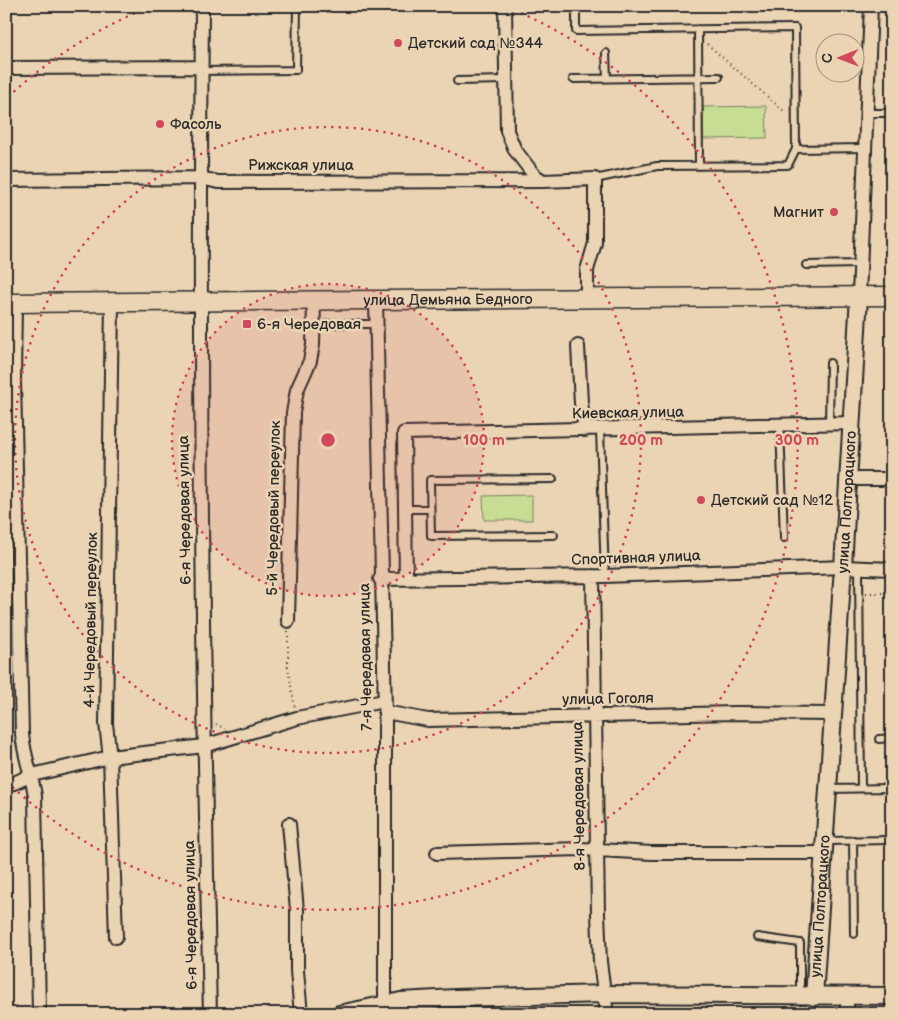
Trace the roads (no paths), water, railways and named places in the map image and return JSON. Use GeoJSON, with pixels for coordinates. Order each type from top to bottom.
{"type":"FeatureCollection","features":[{"type":"Feature","properties":{"kind":"main road","name":"улица Демьяна Бедного"},"geometry":{"type":"LineString","coordinates":[[11,303],[892,296]]}},
{"type":"Feature","properties":{"kind":"street","name":"6-я Чередовая улица"},"geometry":{"type":"LineString","coordinates":[[202,6],[200,302],[204,746],[210,1014]]}},
{"type":"Feature","properties":{"kind":"street"},"geometry":{"type":"LineString","coordinates":[[505,6],[507,131],[510,142],[534,175],[542,182]]}},
{"type":"Feature","properties":{"kind":"street","name":"улица Полторацкого"},"geometry":{"type":"LineString","coordinates":[[807,997],[825,847],[833,714],[851,568],[848,479],[859,296],[872,6]]}},
{"type":"Feature","properties":{"kind":"street"},"geometry":{"type":"LineString","coordinates":[[6,68],[201,69]]}},
{"type":"Feature","properties":{"kind":"street","name":"Рижская улица"},"geometry":{"type":"LineString","coordinates":[[6,180],[200,178],[218,182],[542,182],[595,180]]}},
{"type":"Feature","properties":{"kind":"street"},"geometry":{"type":"LineString","coordinates":[[587,299],[587,270],[595,243],[595,180]]}},
{"type":"Feature","properties":{"kind":"street","name":"7-я Чередовая улица"},"geometry":{"type":"LineString","coordinates":[[376,300],[384,707],[385,1009]]}},
{"type":"Feature","properties":{"kind":"street","name":"5-й Чередовый переулок"},"geometry":{"type":"LineString","coordinates":[[288,621],[293,413],[297,390],[310,361],[313,345],[314,301]]}},
{"type":"Feature","properties":{"kind":"street","name":"4-й Чередовый переулок"},"geometry":{"type":"LineString","coordinates":[[112,302],[106,724],[110,757],[116,937]]}},
{"type":"Feature","properties":{"kind":"street"},"geometry":{"type":"LineString","coordinates":[[11,303],[22,734],[24,753],[32,775],[35,796],[39,1014]]}},
{"type":"Feature","properties":{"kind":"street"},"geometry":{"type":"LineString","coordinates":[[578,346],[581,403],[585,430]]}},
{"type":"Feature","properties":{"kind":"street","name":"Киевская улица"},"geometry":{"type":"LineString","coordinates":[[405,509],[404,433],[852,424]]}},
{"type":"Feature","properties":{"kind":"street"},"geometry":{"type":"LineString","coordinates":[[848,479],[892,479]]}},
{"type":"Feature","properties":{"kind":"street"},"geometry":{"type":"LineString","coordinates":[[405,509],[406,579]]}},
{"type":"Feature","properties":{"kind":"street","name":"Спортивная улица"},"geometry":{"type":"LineString","coordinates":[[380,579],[599,576],[851,568],[892,569]]}},
{"type":"Feature","properties":{"kind":"street","name":"8-я Чередовая улица"},"geometry":{"type":"LineString","coordinates":[[599,576],[594,715],[600,952],[607,1014]]}},
{"type":"Feature","properties":{"kind":"street","name":"улица Гоголя"},"geometry":{"type":"LineString","coordinates":[[6,784],[14,783],[32,775],[110,757],[204,746],[296,718],[384,707],[428,720],[594,715],[833,714]]}},
{"type":"Feature","properties":{"kind":"street"},"geometry":{"type":"LineString","coordinates":[[289,824],[297,910],[297,971],[301,1014]]}},
{"type":"Feature","properties":{"kind":"street"},"geometry":{"type":"LineString","coordinates":[[437,853],[598,850],[652,853],[825,847]]}},
{"type":"Feature","properties":{"kind":"street"},"geometry":{"type":"LineString","coordinates":[[339,1014],[455,998],[605,994],[807,997],[892,996]]}},
{"type":"Feature","properties":{"kind":"street"},"geometry":{"type":"LineString","coordinates":[[847,997],[847,1014]]}},
{"type":"Feature","properties":{"kind":"lane"},"geometry":{"type":"LineString","coordinates":[[201,69],[296,70],[297,6]]}},
{"type":"Feature","properties":{"kind":"lane"},"geometry":{"type":"LineString","coordinates":[[576,6],[576,31],[698,32],[795,28],[796,149],[788,165],[656,166],[595,180]]}},
{"type":"Feature","properties":{"kind":"lane"},"geometry":{"type":"LineString","coordinates":[[698,32],[699,166]]}},
{"type":"Feature","properties":{"kind":"lane"},"geometry":{"type":"LineString","coordinates":[[606,53],[607,78]]}},
{"type":"Feature","properties":{"kind":"lane"},"geometry":{"type":"LineString","coordinates":[[573,79],[718,77]]}},
{"type":"Feature","properties":{"kind":"lane"},"geometry":{"type":"LineString","coordinates":[[457,81],[506,80]]}},
{"type":"Feature","properties":{"kind":"lane"},"geometry":{"type":"LineString","coordinates":[[867,113],[892,113]]}},
{"type":"Feature","properties":{"kind":"lane"},"geometry":{"type":"LineString","coordinates":[[796,149],[865,148]]}},
{"type":"Feature","properties":{"kind":"lane"},"geometry":{"type":"LineString","coordinates":[[806,265],[860,264]]}},
{"type":"Feature","properties":{"kind":"lane"},"geometry":{"type":"LineString","coordinates":[[327,324],[376,324]]}},
{"type":"Feature","properties":{"kind":"lane"},"geometry":{"type":"LineString","coordinates":[[829,424],[830,364]]}},
{"type":"Feature","properties":{"kind":"lane"},"geometry":{"type":"LineString","coordinates":[[780,425],[784,538]]}},
{"type":"Feature","properties":{"kind":"lane"},"geometry":{"type":"LineString","coordinates":[[599,576],[600,430]]}},
{"type":"Feature","properties":{"kind":"lane"},"geometry":{"type":"LineString","coordinates":[[554,479],[430,480],[431,536],[554,535]]}},
{"type":"Feature","properties":{"kind":"lane"},"geometry":{"type":"LineString","coordinates":[[405,509],[430,509]]}},
{"type":"Feature","properties":{"kind":"lane"},"geometry":{"type":"LineString","coordinates":[[851,568],[859,594],[861,788]]}},
{"type":"Feature","properties":{"kind":"lane"},"geometry":{"type":"LineString","coordinates":[[879,739],[892,738]]}},
{"type":"Feature","properties":{"kind":"lane"},"geometry":{"type":"LineString","coordinates":[[828,789],[892,788]]}},
{"type":"Feature","properties":{"kind":"lane"},"geometry":{"type":"LineString","coordinates":[[853,840],[854,934]]}},
{"type":"Feature","properties":{"kind":"lane"},"geometry":{"type":"LineString","coordinates":[[825,847],[853,840],[892,840]]}},
{"type":"Feature","properties":{"kind":"lane"},"geometry":{"type":"LineString","coordinates":[[757,937],[800,943],[807,997]]}},
{"type":"Feature","properties":{"kind":"place","name":"Детский сад №344"},"geometry":{"type":"Point","coordinates":[398,43]}},
{"type":"Feature","properties":{"kind":"place","name":"Фасоль"},"geometry":{"type":"Point","coordinates":[160,124]}},
{"type":"Feature","properties":{"kind":"place","name":"Магнит"},"geometry":{"type":"Point","coordinates":[834,212]}},
{"type":"Feature","properties":{"kind":"place","name":"6-я Чередовая"},"geometry":{"type":"Point","coordinates":[247,324]}},
{"type":"Feature","properties":{"kind":"place","name":"Детский сад №12"},"geometry":{"type":"Point","coordinates":[701,500]}}]}
